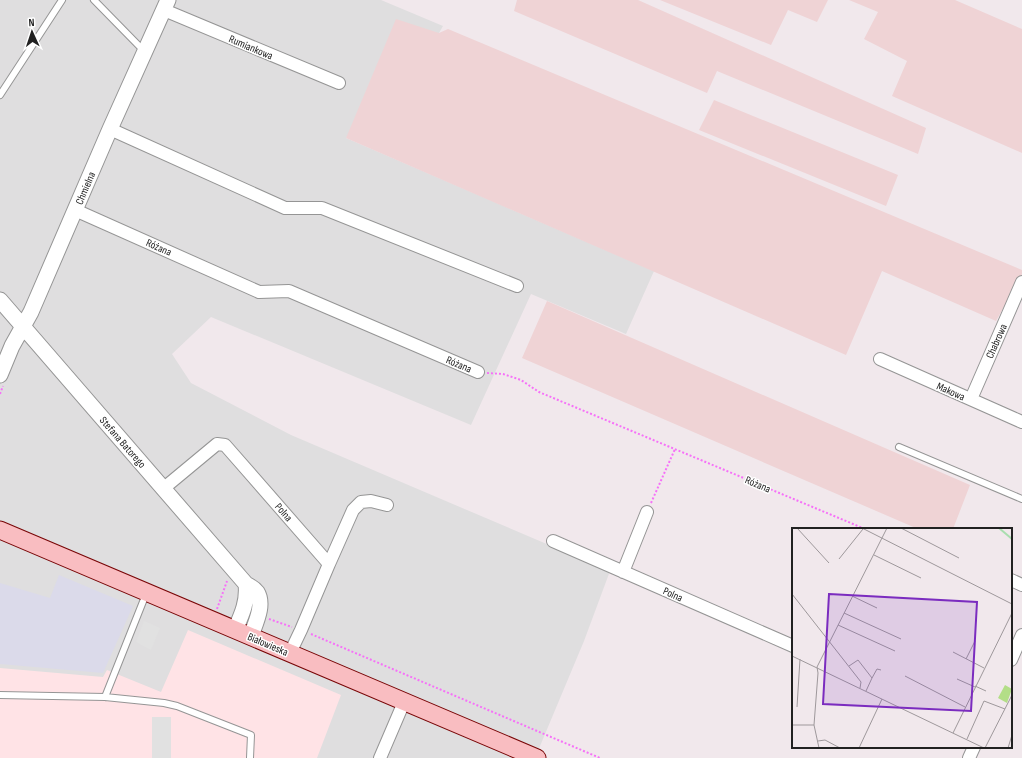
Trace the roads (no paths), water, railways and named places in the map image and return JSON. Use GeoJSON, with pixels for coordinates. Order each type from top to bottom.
{"type":"FeatureCollection","features":[{"type":"Feature","properties":{"kind":"main road","name":"Białowieska"},"geometry":{"type":"LineString","coordinates":[[0,530],[537,758]]}},
{"type":"Feature","properties":{"kind":"street","name":"Chmielna"},"geometry":{"type":"LineString","coordinates":[[0,374],[12,346],[32,312],[110,129],[166,5]]}},
{"type":"Feature","properties":{"kind":"street","name":"Rumiankowa"},"geometry":{"type":"LineString","coordinates":[[166,5],[339,83]]}},
{"type":"Feature","properties":{"kind":"street"},"geometry":{"type":"LineString","coordinates":[[110,129],[285,208],[322,208],[517,286]]}},
{"type":"Feature","properties":{"kind":"street","name":"Różana"},"geometry":{"type":"LineString","coordinates":[[75,210],[259,292],[289,292],[478,372]]}},
{"type":"Feature","properties":{"kind":"street","name":"Chabrowa"},"geometry":{"type":"LineString","coordinates":[[970,399],[1022,282]]}},
{"type":"Feature","properties":{"kind":"street","name":"Stefana Batorego"},"geometry":{"type":"LineString","coordinates":[[0,300],[246,584],[247,591],[246,604],[243,611],[243,633]]}},
{"type":"Feature","properties":{"kind":"street","name":"Makowa"},"geometry":{"type":"LineString","coordinates":[[880,359],[1022,422]]}},
{"type":"Feature","properties":{"kind":"street","name":"Polna"},"geometry":{"type":"LineString","coordinates":[[164,488],[217,444],[225,445],[329,564]]}},
{"type":"Feature","properties":{"kind":"street"},"geometry":{"type":"LineString","coordinates":[[290,653],[353,510],[361,502],[371,501],[387,505]]}},
{"type":"Feature","properties":{"kind":"street"},"geometry":{"type":"LineString","coordinates":[[623,572],[647,512]]}},
{"type":"Feature","properties":{"kind":"street","name":"Polna"},"geometry":{"type":"LineString","coordinates":[[553,541],[792,646]]}},
{"type":"Feature","properties":{"kind":"street"},"geometry":{"type":"LineString","coordinates":[[1012,580],[1022,585]]}},
{"type":"Feature","properties":{"kind":"street"},"geometry":{"type":"LineString","coordinates":[[1012,658],[1022,635]]}},
{"type":"Feature","properties":{"kind":"street"},"geometry":{"type":"LineString","coordinates":[[380,758],[404,702]]}},
{"type":"Feature","properties":{"kind":"street"},"geometry":{"type":"LineString","coordinates":[[969,758],[974,748]]}},
{"type":"Feature","properties":{"kind":"lane"},"geometry":{"type":"LineString","coordinates":[[0,95],[62,0]]}},
{"type":"Feature","properties":{"kind":"lane"},"geometry":{"type":"LineString","coordinates":[[94,0],[145,52]]}},
{"type":"Feature","properties":{"kind":"lane"},"geometry":{"type":"LineString","coordinates":[[899,447],[1022,499]]}},
{"type":"Feature","properties":{"kind":"lane"},"geometry":{"type":"LineString","coordinates":[[105,696],[147,593]]}},
{"type":"Feature","properties":{"kind":"lane"},"geometry":{"type":"LineString","coordinates":[[0,695],[105,696],[177,706],[251,735],[250,758]]}}]}
